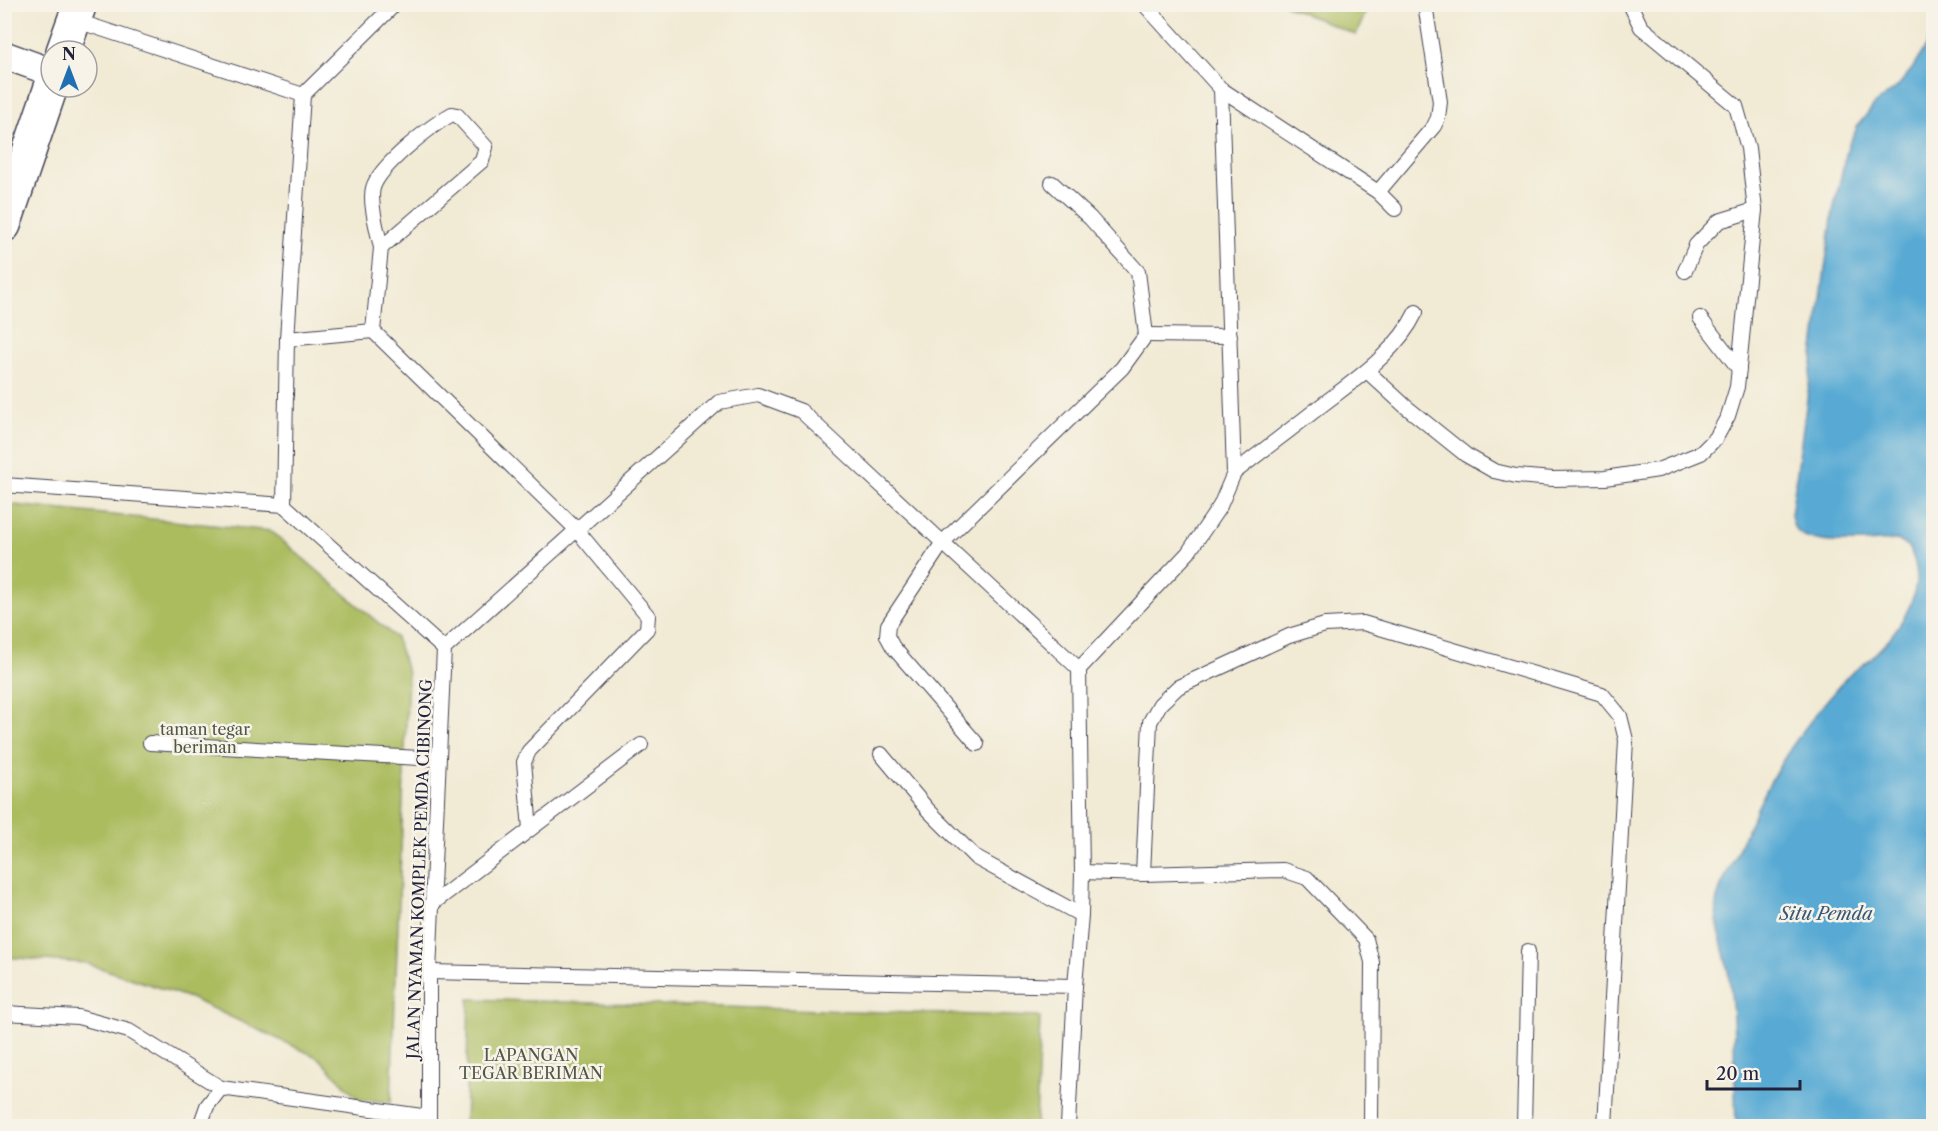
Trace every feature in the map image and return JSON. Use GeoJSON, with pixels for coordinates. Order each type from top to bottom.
{"type":"FeatureCollection","features":[{"type":"Feature","properties":{"kind":"street"},"geometry":{"type":"LineString","coordinates":[[67,39],[77,12]]}},
{"type":"Feature","properties":{"kind":"street"},"geometry":{"type":"LineString","coordinates":[[4,55],[39,68]]}},
{"type":"Feature","properties":{"kind":"street"},"geometry":{"type":"LineString","coordinates":[[4,225],[47,99]]}},
{"type":"Feature","properties":{"kind":"lane"},"geometry":{"type":"LineString","coordinates":[[284,505],[287,339],[303,95],[395,4]]}},
{"type":"Feature","properties":{"kind":"lane"},"geometry":{"type":"LineString","coordinates":[[1144,4],[1221,89],[1378,192],[1395,209]]}},
{"type":"Feature","properties":{"kind":"lane"},"geometry":{"type":"LineString","coordinates":[[1378,192],[1434,126],[1438,117],[1440,102],[1425,4]]}},
{"type":"Feature","properties":{"kind":"lane"},"geometry":{"type":"LineString","coordinates":[[1367,371],[1405,406],[1466,455],[1494,471],[1516,476],[1553,479],[1605,478],[1658,470],[1701,453],[1716,438],[1728,416],[1737,387],[1739,369],[1755,210],[1748,148],[1736,106],[1641,27],[1630,4]]}},
{"type":"Feature","properties":{"kind":"lane"},"geometry":{"type":"LineString","coordinates":[[77,12],[303,95]]}},
{"type":"Feature","properties":{"kind":"lane"},"geometry":{"type":"LineString","coordinates":[[1068,1126],[1081,915],[1079,669],[1188,553],[1220,506],[1234,472],[1221,89]]}},
{"type":"Feature","properties":{"kind":"lane"},"geometry":{"type":"LineString","coordinates":[[373,331],[381,249],[372,189],[384,168],[446,117],[452,114],[457,115],[486,147],[482,161],[381,249]]}},
{"type":"Feature","properties":{"kind":"lane"},"geometry":{"type":"LineString","coordinates":[[977,744],[893,647],[887,636],[888,624],[944,542],[1122,368],[1146,335],[1138,272],[1090,218],[1052,183]]}},
{"type":"Feature","properties":{"kind":"lane"},"geometry":{"type":"LineString","coordinates":[[1685,271],[1696,245],[1719,221],[1755,210]]}},
{"type":"Feature","properties":{"kind":"lane"},"geometry":{"type":"LineString","coordinates":[[1234,472],[1367,371],[1401,336],[1416,312]]}},
{"type":"Feature","properties":{"kind":"lane"},"geometry":{"type":"LineString","coordinates":[[1700,318],[1739,369]]}},
{"type":"Feature","properties":{"kind":"lane"},"geometry":{"type":"LineString","coordinates":[[287,339],[373,331],[576,529],[648,616],[647,629],[529,751],[524,762],[530,829]]}},
{"type":"Feature","properties":{"kind":"lane"},"geometry":{"type":"LineString","coordinates":[[1146,335],[1230,336]]}},
{"type":"Feature","properties":{"kind":"lane"},"geometry":{"type":"LineString","coordinates":[[4,485],[284,505],[444,649],[719,402],[758,395],[801,411],[1079,669]]}},
{"type":"Feature","properties":{"kind":"lane"},"geometry":{"type":"LineString","coordinates":[[1143,874],[1150,722],[1160,704],[1178,687],[1289,636],[1325,625],[1363,623],[1602,694],[1620,716],[1626,740],[1605,1126]]}},
{"type":"Feature","properties":{"kind":"lane","name":"JALAN NYAMAN KOMPLEK PEMDA CIBINONG"},"geometry":{"type":"LineString","coordinates":[[429,1122],[429,972],[444,649]]}},
{"type":"Feature","properties":{"kind":"lane"},"geometry":{"type":"LineString","coordinates":[[150,743],[438,759]]}},
{"type":"Feature","properties":{"kind":"lane"},"geometry":{"type":"LineString","coordinates":[[432,904],[640,745]]}},
{"type":"Feature","properties":{"kind":"lane"},"geometry":{"type":"LineString","coordinates":[[880,754],[928,810],[976,858],[1081,915]]}},
{"type":"Feature","properties":{"kind":"lane"},"geometry":{"type":"LineString","coordinates":[[1082,872],[1143,874],[1283,870],[1307,878],[1366,939],[1372,962],[1371,1126]]}},
{"type":"Feature","properties":{"kind":"lane"},"geometry":{"type":"LineString","coordinates":[[1524,1126],[1528,951]]}},
{"type":"Feature","properties":{"kind":"lane"},"geometry":{"type":"LineString","coordinates":[[429,972],[1075,986]]}},
{"type":"Feature","properties":{"kind":"lane"},"geometry":{"type":"LineString","coordinates":[[4,1013],[78,1017],[129,1031],[221,1088],[429,1122]]}},
{"type":"Feature","properties":{"kind":"lane"},"geometry":{"type":"LineString","coordinates":[[200,1126],[207,1106],[221,1088]]}},
{"type":"Feature","properties":{"kind":"green space"},"geometry":{"type":"Polygon","coordinates":[[[1285,5],[1369,5],[1356,35],[1285,5]]]}},
{"type":"Feature","properties":{"kind":"green space","name":"taman tegar beriman"},"geometry":{"type":"Polygon","coordinates":[[[4,504],[271,531],[396,638],[408,674],[391,1102],[359,1100],[319,1058],[190,998],[85,963],[5,957],[4,504]]]}},
{"type":"Feature","properties":{"kind":"green space","name":"LAPANGAN TEGAR BERIMAN"},"geometry":{"type":"Polygon","coordinates":[[[469,999],[1040,1017],[1036,1126],[465,1126],[469,999]]]}},
{"type":"Feature","properties":{"kind":"water","name":"Situ Pemda"},"geometry":{"type":"Polygon","coordinates":[[[1933,26],[1933,1126],[1736,1126],[1733,1014],[1729,977],[1716,913],[1723,881],[1785,757],[1814,716],[1846,678],[1871,658],[1889,639],[1905,615],[1915,590],[1914,559],[1909,549],[1901,542],[1897,540],[1828,542],[1814,539],[1795,529],[1791,515],[1833,211],[1848,146],[1859,124],[1875,104],[1897,87],[1912,69],[1927,45],[1933,26]]]}}]}
